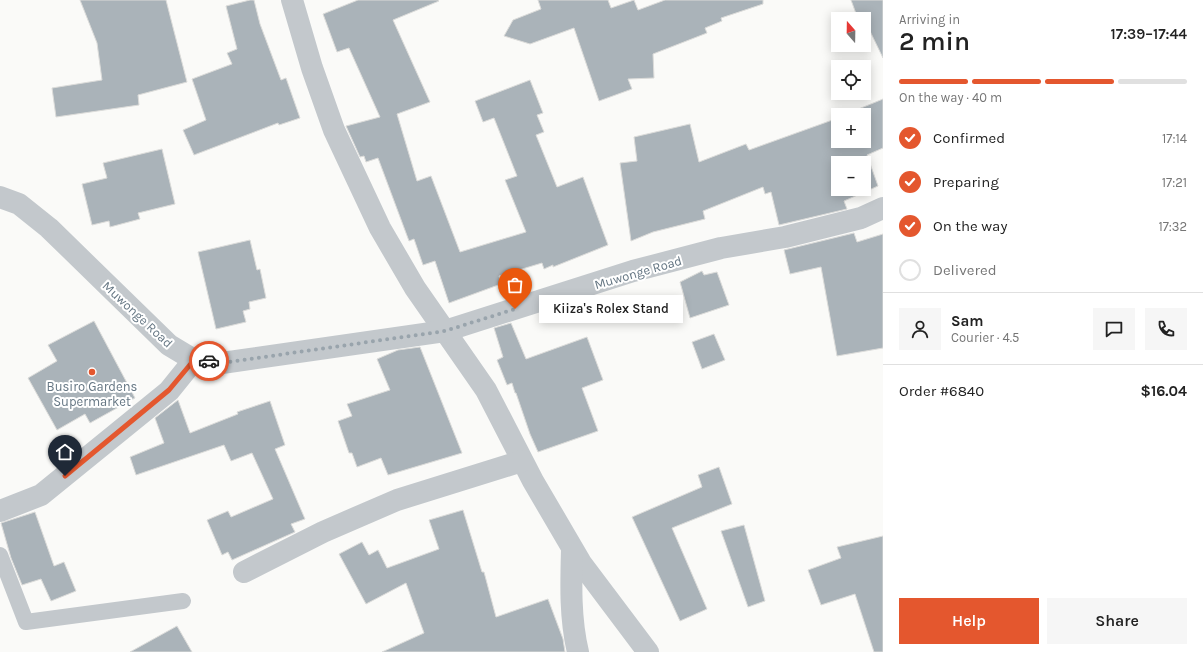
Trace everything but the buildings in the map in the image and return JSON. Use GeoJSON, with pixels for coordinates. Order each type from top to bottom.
{"type":"FeatureCollection","features":[{"type":"Feature","properties":{"kind":"street"},"geometry":{"type":"LineString","coordinates":[[292,0],[312,68],[334,130],[380,228],[415,288],[486,390],[522,461],[572,550],[648,652]]}},
{"type":"Feature","properties":{"kind":"street","name":"Muwonge Road"},"geometry":{"type":"LineString","coordinates":[[0,198],[18,204],[49,228],[169,345],[194,360],[222,363],[445,331],[633,271],[721,248],[785,237],[861,218],[883,208]]}},
{"type":"Feature","properties":{"kind":"street"},"geometry":{"type":"LineString","coordinates":[[0,511],[41,495],[169,390],[194,360]]}},
{"type":"Feature","properties":{"kind":"street"},"geometry":{"type":"LineString","coordinates":[[244,572],[323,532],[397,500],[522,461]]}},
{"type":"Feature","properties":{"kind":"street"},"geometry":{"type":"LineString","coordinates":[[572,550],[571,588],[578,652]]}},
{"type":"Feature","properties":{"kind":"lane"},"geometry":{"type":"LineString","coordinates":[[0,555],[26,622],[183,601]]}},
{"type":"Feature","properties":{"kind":"way so far"},"geometry":{"type":"LineString","coordinates":[[209,361],[222,363],[445,331],[515,309]]}},
{"type":"Feature","properties":{"kind":"place","name":"Kiiza's Rolex Stand"},"geometry":{"type":"Point","coordinates":[515,309]}},
{"type":"Feature","properties":{"kind":"place","name":"Busiro Gardens Supermarket"},"geometry":{"type":"Point","coordinates":[92,372]}},
{"type":"Feature","properties":{"kind":"route"},"geometry":{"type":"LineString","coordinates":[[65,476],[169,390],[194,360],[209,361]]}}]}
